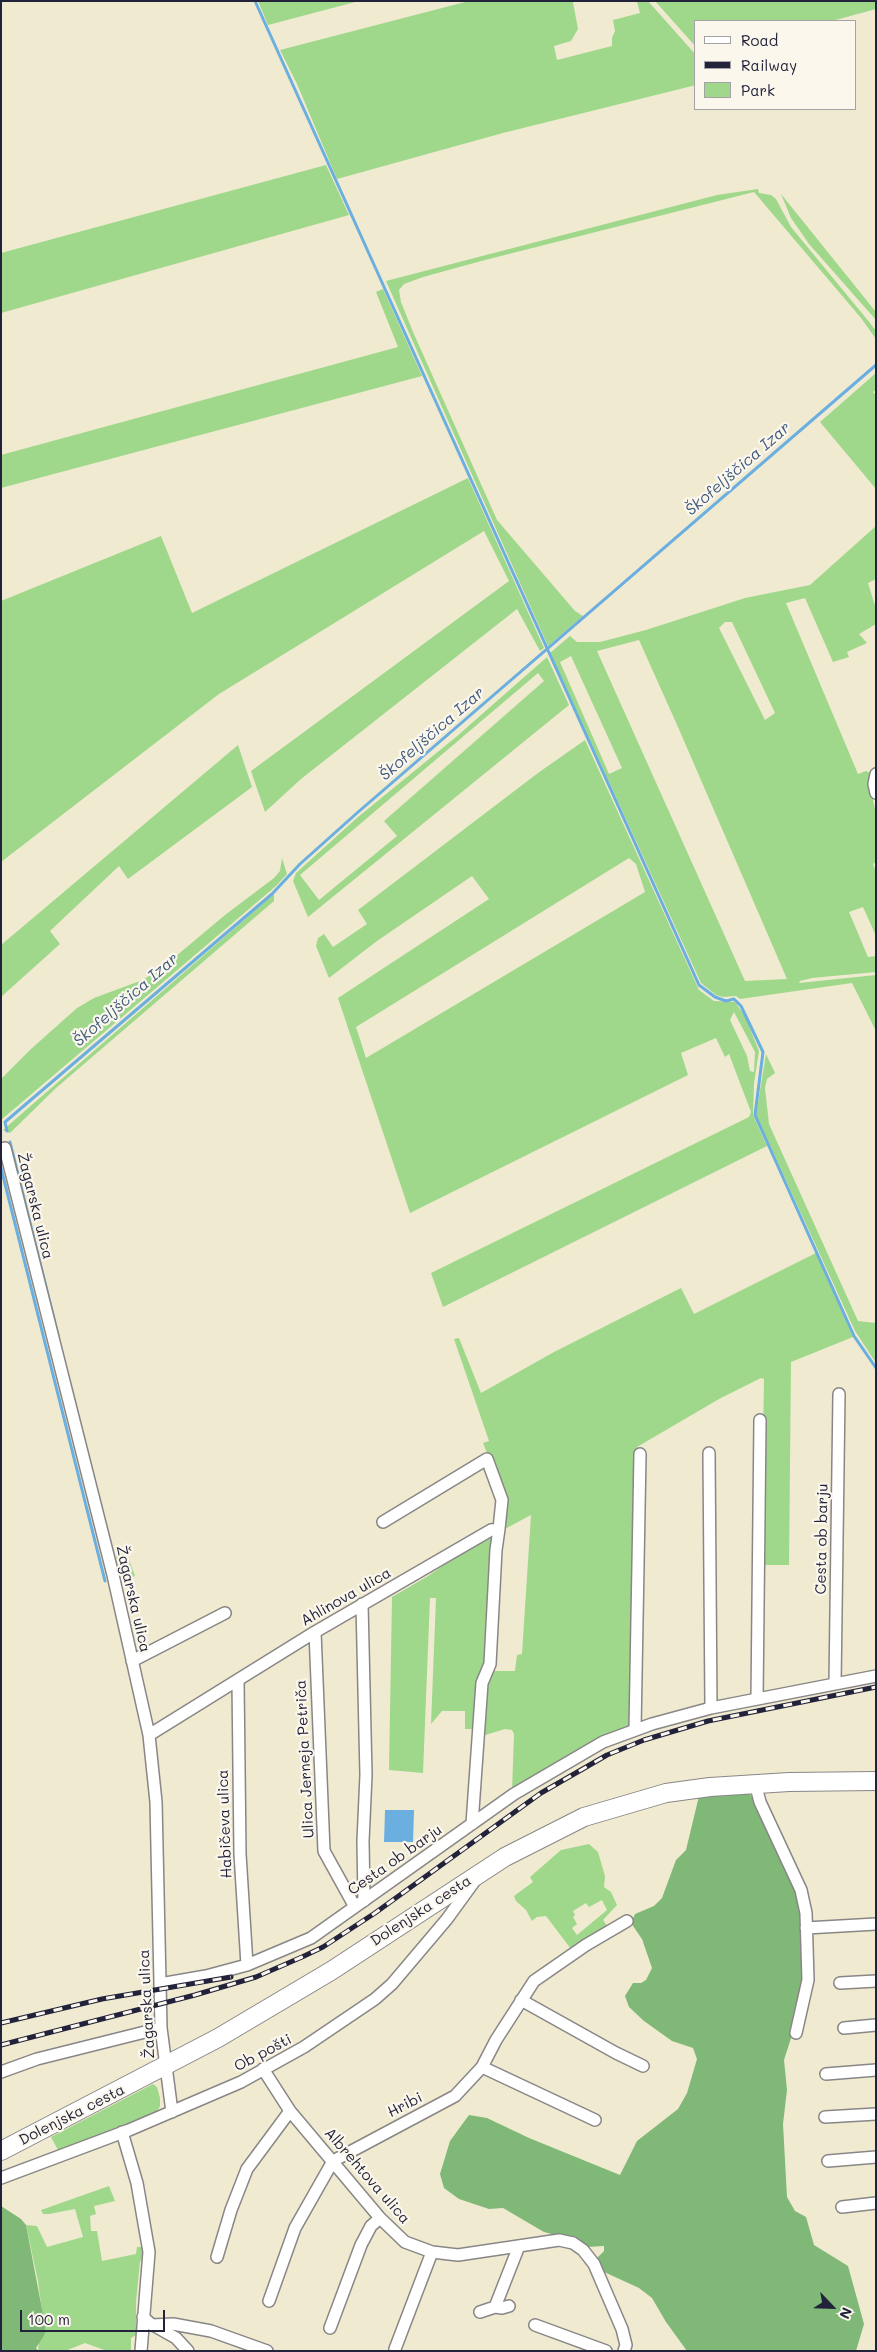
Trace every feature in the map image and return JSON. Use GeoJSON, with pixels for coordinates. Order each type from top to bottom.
{"type":"FeatureCollection","features":[{"type":"Feature","properties":{"kind":"main road","name":"Dolenjska cesta"},"geometry":{"type":"LineString","coordinates":[[1,2151],[218,2038],[330,1971],[481,1872],[521,1848],[584,1817],[666,1794],[710,1787],[755,1783],[876,1781]]}},
{"type":"Feature","properties":{"kind":"street"},"geometry":{"type":"LineString","coordinates":[[876,774],[874,784],[876,793]]}},
{"type":"Feature","properties":{"kind":"street","name":"Žagarska ulica"},"geometry":{"type":"LineString","coordinates":[[3,1149],[149,1735],[156,1802],[161,2028],[172,2112]]}},
{"type":"Feature","properties":{"kind":"street","name":"Cesta ob barju"},"geometry":{"type":"LineString","coordinates":[[836,1684],[839,1394]]}},
{"type":"Feature","properties":{"kind":"street"},"geometry":{"type":"LineString","coordinates":[[757,1699],[760,1420]]}},
{"type":"Feature","properties":{"kind":"street"},"geometry":{"type":"LineString","coordinates":[[709,1453],[711,1708]]}},
{"type":"Feature","properties":{"kind":"street"},"geometry":{"type":"LineString","coordinates":[[635,1730],[640,1454]]}},
{"type":"Feature","properties":{"kind":"street"},"geometry":{"type":"LineString","coordinates":[[383,1522],[487,1459],[502,1500],[496,1550],[490,1664],[482,1683],[472,1824]]}},
{"type":"Feature","properties":{"kind":"street","name":"Ahlinova ulica"},"geometry":{"type":"LineString","coordinates":[[149,1735],[314,1632],[491,1530],[499,1529]]}},
{"type":"Feature","properties":{"kind":"street"},"geometry":{"type":"LineString","coordinates":[[360,1904],[366,1775],[362,1604]]}},
{"type":"Feature","properties":{"kind":"street"},"geometry":{"type":"LineString","coordinates":[[132,1661],[225,1612]]}},
{"type":"Feature","properties":{"kind":"street","name":"Ulica Jerneja Petriča"},"geometry":{"type":"LineString","coordinates":[[314,1632],[324,1851],[360,1904]]}},
{"type":"Feature","properties":{"kind":"street","name":"Cesta ob barju"},"geometry":{"type":"LineString","coordinates":[[160,1984],[206,1976],[247,1965],[311,1938],[559,1765],[602,1742],[635,1730],[711,1708],[876,1676]]}},
{"type":"Feature","properties":{"kind":"street","name":"Habičeva ulica"},"geometry":{"type":"LineString","coordinates":[[238,1681],[240,1854],[247,1965]]}},
{"type":"Feature","properties":{"kind":"street"},"geometry":{"type":"LineString","coordinates":[[755,1783],[760,1802],[801,1890],[806,1928],[808,1980],[796,2033]]}},
{"type":"Feature","properties":{"kind":"street","name":"Ob pošti"},"geometry":{"type":"LineString","coordinates":[[1,2178],[172,2112],[241,2082],[304,2047],[375,1999],[392,1984],[447,1919],[481,1872]]}},
{"type":"Feature","properties":{"kind":"street","name":"Hribi"},"geometry":{"type":"LineString","coordinates":[[333,2161],[455,2096],[482,2067],[496,2040],[534,1981],[553,1966],[627,1921]]}},
{"type":"Feature","properties":{"kind":"street"},"geometry":{"type":"LineString","coordinates":[[806,1928],[876,1924]]}},
{"type":"Feature","properties":{"kind":"street"},"geometry":{"type":"LineString","coordinates":[[840,1983],[876,1981]]}},
{"type":"Feature","properties":{"kind":"street"},"geometry":{"type":"LineString","coordinates":[[521,2000],[616,2054],[643,2066]]}},
{"type":"Feature","properties":{"kind":"street"},"geometry":{"type":"LineString","coordinates":[[844,2028],[876,2025]]}},
{"type":"Feature","properties":{"kind":"street"},"geometry":{"type":"LineString","coordinates":[[1,2072],[37,2059],[161,2028]]}},
{"type":"Feature","properties":{"kind":"street"},"geometry":{"type":"LineString","coordinates":[[482,2067],[595,2120]]}},
{"type":"Feature","properties":{"kind":"street","name":"Albrehtova ulica"},"geometry":{"type":"LineString","coordinates":[[263,2069],[290,2111],[380,2218],[405,2242],[432,2252],[458,2255],[559,2240],[573,2244],[583,2250],[594,2264],[622,2329],[626,2345],[624,2351]]}},
{"type":"Feature","properties":{"kind":"street"},"geometry":{"type":"LineString","coordinates":[[826,2074],[876,2070]]}},
{"type":"Feature","properties":{"kind":"street"},"geometry":{"type":"LineString","coordinates":[[218,2257],[247,2170],[290,2111]]}},
{"type":"Feature","properties":{"kind":"street"},"geometry":{"type":"LineString","coordinates":[[825,2117],[876,2114]]}},
{"type":"Feature","properties":{"kind":"street"},"geometry":{"type":"LineString","coordinates":[[122,2132],[137,2183],[149,2252],[148,2321],[141,2351]]}},
{"type":"Feature","properties":{"kind":"street"},"geometry":{"type":"LineString","coordinates":[[828,2161],[876,2157]]}},
{"type":"Feature","properties":{"kind":"street"},"geometry":{"type":"LineString","coordinates":[[269,2301],[295,2228],[333,2161]]}},
{"type":"Feature","properties":{"kind":"street"},"geometry":{"type":"LineString","coordinates":[[842,2207],[876,2203]]}},
{"type":"Feature","properties":{"kind":"street"},"geometry":{"type":"LineString","coordinates":[[330,2328],[361,2245],[371,2226],[380,2218]]}},
{"type":"Feature","properties":{"kind":"street"},"geometry":{"type":"LineString","coordinates":[[495,2307],[519,2246]]}},
{"type":"Feature","properties":{"kind":"street"},"geometry":{"type":"LineString","coordinates":[[395,2349],[432,2252]]}},
{"type":"Feature","properties":{"kind":"street"},"geometry":{"type":"LineString","coordinates":[[480,2312],[495,2307],[509,2306]]}},
{"type":"Feature","properties":{"kind":"street"},"geometry":{"type":"LineString","coordinates":[[148,2321],[176,2338],[188,2351]]}},
{"type":"Feature","properties":{"kind":"street"},"geometry":{"type":"LineString","coordinates":[[148,2321],[211,2331],[267,2351]]}},
{"type":"Feature","properties":{"kind":"street"},"geometry":{"type":"LineString","coordinates":[[535,2325],[606,2351]]}},
{"type":"Feature","properties":{"kind":"green space"},"geometry":{"type":"Polygon","coordinates":[[[258,1],[359,1],[268,25],[258,1]]]}},
{"type":"Feature","properties":{"kind":"green space"},"geometry":{"type":"Polygon","coordinates":[[[469,1],[575,1],[573,2],[578,29],[571,41],[554,46],[557,60],[612,46],[612,38],[615,31],[613,20],[640,13],[637,2],[648,1],[694,53],[694,85],[503,133],[337,179],[297,84],[280,50],[469,1]]]}},
{"type":"Feature","properties":{"kind":"green space"},"geometry":{"type":"Polygon","coordinates":[[[655,1],[876,1],[876,9],[836,20],[694,20],[694,45],[655,1]]]}},
{"type":"Feature","properties":{"kind":"green space"},"geometry":{"type":"Polygon","coordinates":[[[326,165],[349,215],[1,313],[1,253],[326,165]]]}},
{"type":"Feature","properties":{"kind":"green space"},"geometry":{"type":"Polygon","coordinates":[[[758,189],[759,193],[771,195],[776,199],[791,227],[876,331],[876,339],[861,318],[754,192],[423,277],[404,284],[399,290],[401,302],[413,332],[497,520],[575,611],[583,616],[548,646],[386,281],[717,195],[758,189]]]}},
{"type":"Feature","properties":{"kind":"green space"},"geometry":{"type":"Polygon","coordinates":[[[781,194],[876,312],[876,320],[809,244],[791,218],[781,194]]]}},
{"type":"Feature","properties":{"kind":"green space"},"geometry":{"type":"Polygon","coordinates":[[[383,289],[422,376],[1,488],[1,455],[398,347],[376,292],[383,289]]]}},
{"type":"Feature","properties":{"kind":"green space"},"geometry":{"type":"Polygon","coordinates":[[[876,373],[876,390],[873,392],[876,395],[876,489],[820,422],[876,373]]]}},
{"type":"Feature","properties":{"kind":"green space"},"geometry":{"type":"Polygon","coordinates":[[[468,478],[544,648],[540,651],[517,609],[301,779],[265,812],[251,771],[509,581],[484,531],[219,694],[1,862],[1,601],[161,536],[192,613],[468,478]]]}},
{"type":"Feature","properties":{"kind":"green space"},"geometry":{"type":"Polygon","coordinates":[[[876,526],[876,579],[868,583],[876,609],[876,624],[859,634],[867,643],[847,652],[849,657],[833,662],[805,598],[786,603],[858,774],[866,771],[872,774],[871,792],[876,813],[876,862],[873,864],[876,872],[876,936],[863,907],[849,912],[868,957],[876,956],[876,972],[812,978],[800,981],[799,983],[876,975],[876,1031],[852,983],[740,999],[736,996],[723,997],[716,995],[701,983],[550,653],[570,636],[577,642],[600,642],[646,630],[745,598],[810,585],[876,526]],[[725,622],[719,628],[765,720],[775,713],[732,622],[725,622]],[[639,640],[597,651],[745,981],[787,979],[639,640]],[[571,656],[560,662],[609,774],[622,768],[571,656]]]}},
{"type":"Feature","properties":{"kind":"green space"},"geometry":{"type":"Polygon","coordinates":[[[547,657],[569,705],[308,917],[293,881],[296,873],[358,817],[456,737],[547,657]],[[538,673],[300,875],[319,900],[397,836],[384,821],[544,681],[538,673]]]}},
{"type":"Feature","properties":{"kind":"green space"},"geometry":{"type":"Polygon","coordinates":[[[585,740],[699,990],[714,1001],[735,1002],[745,1016],[759,1051],[754,1083],[753,1115],[767,1146],[443,1307],[431,1273],[749,1117],[751,1112],[729,1054],[725,1057],[716,1038],[681,1053],[688,1075],[410,1213],[338,998],[489,899],[472,876],[377,941],[329,978],[316,946],[318,938],[324,934],[333,947],[367,924],[358,910],[538,773],[585,740]],[[629,858],[356,1027],[366,1058],[645,892],[636,864],[629,858]],[[734,1012],[730,1020],[747,1056],[750,1071],[754,1072],[755,1052],[734,1012]]]}},
{"type":"Feature","properties":{"kind":"green space"},"geometry":{"type":"Polygon","coordinates":[[[238,745],[252,787],[128,879],[119,866],[50,931],[60,944],[1,997],[1,945],[238,745]]]}},
{"type":"Feature","properties":{"kind":"green space"},"geometry":{"type":"Polygon","coordinates":[[[282,858],[287,874],[276,886],[1,1120],[1,1079],[31,1049],[77,1008],[94,998],[140,981],[157,972],[225,915],[274,878],[280,871],[282,858]]]}},
{"type":"Feature","properties":{"kind":"green space"},"geometry":{"type":"Polygon","coordinates":[[[274,894],[274,901],[56,1088],[10,1133],[3,1130],[274,894]]]}},
{"type":"Feature","properties":{"kind":"green space"},"geometry":{"type":"Polygon","coordinates":[[[766,1054],[775,1073],[767,1079],[765,1088],[769,1124],[858,1321],[876,1323],[876,1363],[855,1331],[756,1115],[766,1054]]]}},
{"type":"Feature","properties":{"kind":"green space"},"geometry":{"type":"Polygon","coordinates":[[[816,1253],[853,1337],[791,1362],[789,1565],[761,1565],[764,1379],[761,1378],[719,1399],[637,1447],[630,1727],[512,1791],[514,1734],[512,1730],[505,1729],[482,1736],[486,1683],[494,1671],[515,1671],[517,1655],[522,1654],[531,1515],[503,1530],[491,1463],[483,1443],[489,1441],[454,1339],[459,1338],[481,1393],[554,1352],[681,1288],[694,1314],[816,1253]]]}},
{"type":"Feature","properties":{"kind":"green space"},"geometry":{"type":"Polygon","coordinates":[[[494,1535],[484,1672],[476,1729],[465,1729],[465,1711],[442,1711],[431,1724],[436,1598],[430,1598],[423,1773],[389,1770],[392,1597],[428,1576],[486,1536],[494,1535]]]}},
{"type":"Feature","properties":{"kind":"green space"},"geometry":{"type":"Polygon","coordinates":[[[126,1552],[135,1576],[122,1581],[116,1556],[126,1552]]]}},
{"type":"Feature","properties":{"kind":"green space"},"geometry":{"type":"Polygon","coordinates":[[[749,1793],[766,1819],[801,1894],[805,1983],[799,2013],[784,2060],[787,2090],[783,2124],[787,2197],[795,2211],[806,2217],[814,2245],[848,2266],[864,2324],[856,2351],[687,2351],[666,2322],[652,2298],[639,2288],[602,2271],[597,2258],[604,2251],[604,2246],[587,2247],[582,2242],[544,2232],[503,2208],[489,2209],[459,2199],[444,2188],[440,2174],[450,2141],[469,2115],[487,2118],[529,2138],[620,2175],[637,2141],[678,2109],[687,2093],[697,2059],[693,2048],[672,2041],[644,2021],[629,2007],[625,1996],[633,1983],[641,1983],[646,1980],[652,1968],[642,1939],[631,1923],[635,1914],[654,1906],[662,1898],[676,1860],[686,1850],[699,1796],[749,1793]]]}},
{"type":"Feature","properties":{"kind":"green space"},"geometry":{"type":"Polygon","coordinates":[[[589,1844],[598,1852],[605,1876],[604,1887],[611,1892],[617,1905],[603,1920],[608,1927],[571,1949],[546,1916],[537,1917],[532,1921],[526,1910],[516,1901],[514,1896],[533,1882],[530,1877],[561,1850],[589,1844]],[[602,1900],[589,1907],[586,1903],[573,1911],[575,1915],[573,1917],[577,1924],[572,1928],[577,1935],[607,1910],[602,1900]]]}},
{"type":"Feature","properties":{"kind":"green space"},"geometry":{"type":"Polygon","coordinates":[[[153,2084],[157,2087],[160,2098],[160,2106],[157,2112],[59,2152],[51,2137],[153,2084]]]}},
{"type":"Feature","properties":{"kind":"green space"},"geometry":{"type":"Polygon","coordinates":[[[109,2186],[115,2201],[94,2206],[96,2214],[90,2216],[91,2231],[97,2231],[102,2261],[136,2254],[137,2247],[143,2247],[136,2302],[136,2335],[131,2338],[131,2351],[107,2351],[85,2343],[65,2351],[38,2351],[39,2341],[45,2334],[38,2281],[26,2225],[37,2226],[47,2247],[83,2237],[75,2209],[49,2214],[43,2214],[41,2210],[109,2186]]]}},
{"type":"Feature","properties":{"kind":"green space"},"geometry":{"type":"Polygon","coordinates":[[[1,2206],[21,2219],[26,2225],[45,2325],[45,2334],[36,2348],[38,2351],[1,2351],[1,2206]]]}},
{"type":"Feature","properties":{"kind":"water"},"geometry":{"type":"Polygon","coordinates":[[[385,1810],[414,1810],[413,1842],[384,1842],[385,1810]]]}},
{"type":"Feature","properties":{"kind":"waterway"},"geometry":{"type":"LineString","coordinates":[[255,1],[699,985],[715,997],[726,1001],[734,999],[741,1006],[763,1052],[755,1115],[854,1336],[876,1368]]}},
{"type":"Feature","properties":{"kind":"waterway","name":"Škofeljščica Izar"},"geometry":{"type":"LineString","coordinates":[[7,1131],[5,1122],[272,894],[300,864],[357,813],[876,365]]}},
{"type":"Feature","properties":{"kind":"waterway"},"geometry":{"type":"LineString","coordinates":[[10,1142],[58,1335]]}},
{"type":"Feature","properties":{"kind":"waterway"},"geometry":{"type":"LineString","coordinates":[[1,1168],[105,1581]]}},
{"type":"Feature","properties":{"kind":"railway"},"geometry":{"type":"LineString","coordinates":[[1,2045],[195,1995],[256,1977],[323,1947],[375,1913],[541,1793],[607,1755],[644,1740],[708,1721],[876,1687]]}},
{"type":"Feature","properties":{"kind":"railway"},"geometry":{"type":"LineString","coordinates":[[1,2023],[102,1999],[231,1977]]}}]}
